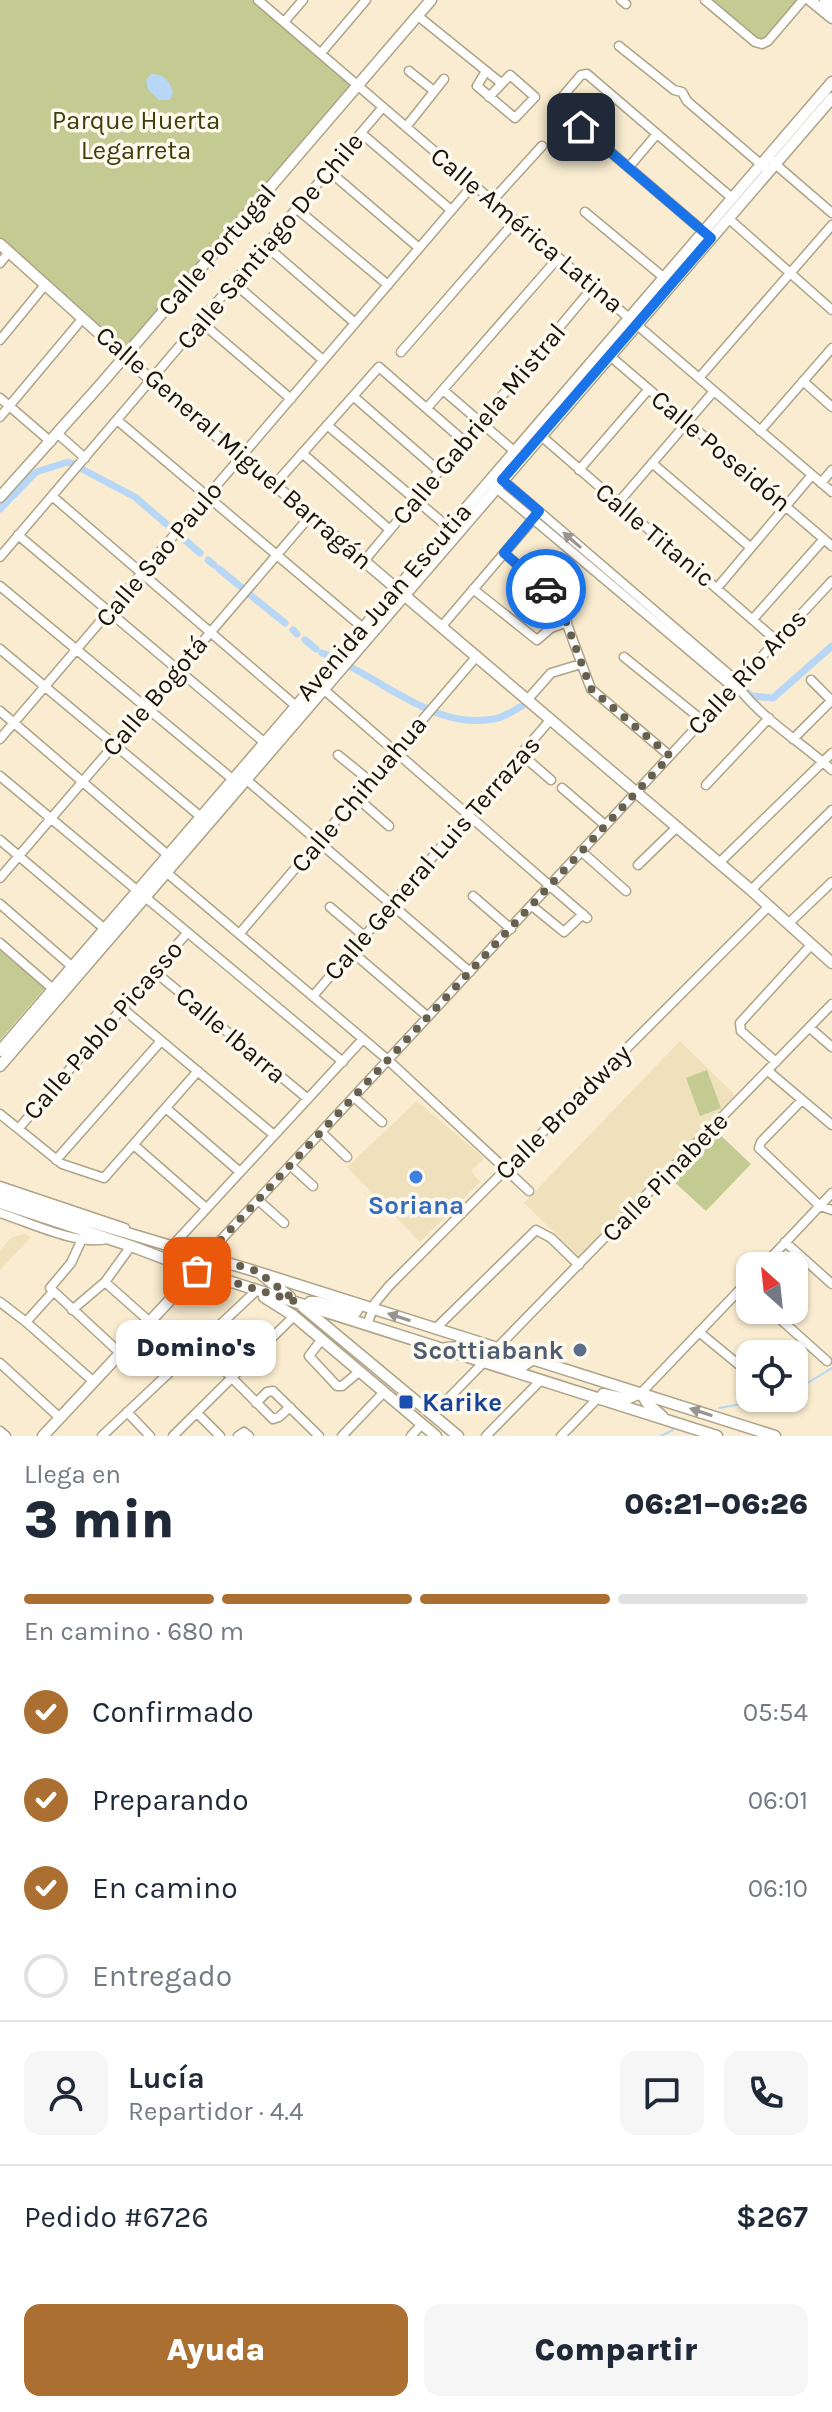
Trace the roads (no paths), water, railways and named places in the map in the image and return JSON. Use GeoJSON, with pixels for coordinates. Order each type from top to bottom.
{"type":"FeatureCollection","features":[{"type":"Feature","properties":{"kind":"main road","name":"Calle Portugal"},"geometry":{"type":"LineString","coordinates":[[0,497],[125,357],[431,0]]}},
{"type":"Feature","properties":{"kind":"main road"},"geometry":{"type":"LineString","coordinates":[[810,0],[832,18]]}},
{"type":"Feature","properties":{"kind":"main road"},"geometry":{"type":"LineString","coordinates":[[825,0],[832,6]]}},
{"type":"Feature","properties":{"kind":"main road","name":"Avenida Juan Escutia"},"geometry":{"type":"LineString","coordinates":[[707,235],[728,218],[832,82]]}},
{"type":"Feature","properties":{"kind":"main road","name":"Avenida Juan Escutia"},"geometry":{"type":"LineString","coordinates":[[0,1066],[106,930],[166,872],[342,658],[707,235],[732,198],[832,98]]}},
{"type":"Feature","properties":{"kind":"main road","name":"Calle General Miguel Barragán"},"geometry":{"type":"LineString","coordinates":[[0,244],[151,380],[528,699],[832,963]]}},
{"type":"Feature","properties":{"kind":"main road","name":"Avenida Juan Escutia"},"geometry":{"type":"LineString","coordinates":[[342,658],[362,627],[400,591],[448,527],[495,481],[514,451],[537,433],[610,356],[634,320]]}},
{"type":"Feature","properties":{"kind":"main road","name":"Avenida Juan Escutia"},"geometry":{"type":"LineString","coordinates":[[0,1051],[53,989],[76,970],[142,895],[201,817],[239,780],[296,706],[323,681]]}},
{"type":"Feature","properties":{"kind":"main road"},"geometry":{"type":"LineString","coordinates":[[0,1195],[197,1271],[715,1436]]}},
{"type":"Feature","properties":{"kind":"main road"},"geometry":{"type":"LineString","coordinates":[[0,1203],[139,1237],[257,1271],[775,1436]]}},
{"type":"Feature","properties":{"kind":"main road"},"geometry":{"type":"LineString","coordinates":[[43,1436],[197,1271]]}},
{"type":"Feature","properties":{"kind":"main road"},"geometry":{"type":"LineString","coordinates":[[257,1271],[301,1304],[458,1436]]}},
{"type":"Feature","properties":{"kind":"main road"},"geometry":{"type":"LineString","coordinates":[[257,1290],[294,1316],[436,1436]]}},
{"type":"Feature","properties":{"kind":"main road"},"geometry":{"type":"LineString","coordinates":[[301,1304],[318,1302],[355,1313],[360,1305]]}},
{"type":"Feature","properties":{"kind":"main road"},"geometry":{"type":"LineString","coordinates":[[444,1349],[461,1347],[488,1353],[497,1348]]}},
{"type":"Feature","properties":{"kind":"main road"},"geometry":{"type":"LineString","coordinates":[[484,1362],[497,1356],[524,1365],[533,1359]]}},
{"type":"Feature","properties":{"kind":"main road"},"geometry":{"type":"LineString","coordinates":[[598,1398],[605,1393],[626,1399],[641,1393]]}},
{"type":"Feature","properties":{"kind":"main road"},"geometry":{"type":"LineString","coordinates":[[641,1393],[647,1403],[667,1421]]}},
{"type":"Feature","properties":{"kind":"street","name":"Calle América Latina"},"geometry":{"type":"LineString","coordinates":[[258,0],[832,492]]}},
{"type":"Feature","properties":{"kind":"street"},"geometry":{"type":"LineString","coordinates":[[284,22],[303,0]]}},
{"type":"Feature","properties":{"kind":"street"},"geometry":{"type":"LineString","coordinates":[[321,53],[366,0]]}},
{"type":"Feature","properties":{"kind":"street"},"geometry":{"type":"LineString","coordinates":[[709,1],[755,42],[762,44],[803,0]]}},
{"type":"Feature","properties":{"kind":"street"},"geometry":{"type":"LineString","coordinates":[[418,16],[501,83]]}},
{"type":"Feature","properties":{"kind":"street"},"geometry":{"type":"LineString","coordinates":[[619,46],[674,90],[678,99],[687,101],[832,213]]}},
{"type":"Feature","properties":{"kind":"street"},"geometry":{"type":"LineString","coordinates":[[409,71],[434,91]]}},
{"type":"Feature","properties":{"kind":"street"},"geometry":{"type":"LineString","coordinates":[[486,71],[477,85],[489,97],[515,118],[535,99],[512,75],[489,97]]}},
{"type":"Feature","properties":{"kind":"street"},"geometry":{"type":"LineString","coordinates":[[707,235],[556,105],[583,74],[587,74],[732,198]]}},
{"type":"Feature","properties":{"kind":"street"},"geometry":{"type":"LineString","coordinates":[[406,127],[444,79]]}},
{"type":"Feature","properties":{"kind":"street","name":"Calle Santiago De Chile"},"geometry":{"type":"LineString","coordinates":[[0,557],[383,107]]}},
{"type":"Feature","properties":{"kind":"street"},"geometry":{"type":"LineString","coordinates":[[361,133],[451,210]]}},
{"type":"Feature","properties":{"kind":"street"},"geometry":{"type":"LineString","coordinates":[[629,167],[656,135]]}},
{"type":"Feature","properties":{"kind":"street"},"geometry":{"type":"LineString","coordinates":[[492,201],[542,146]]}},
{"type":"Feature","properties":{"kind":"street"},"geometry":{"type":"LineString","coordinates":[[329,171],[419,248]]}},
{"type":"Feature","properties":{"kind":"street","name":"Calle Sao Paulo"},"geometry":{"type":"LineString","coordinates":[[0,739],[473,185]]}},
{"type":"Feature","properties":{"kind":"street"},"geometry":{"type":"LineString","coordinates":[[297,209],[388,285]]}},
{"type":"Feature","properties":{"kind":"street"},"geometry":{"type":"LineString","coordinates":[[585,212],[668,281]]}},
{"type":"Feature","properties":{"kind":"street"},"geometry":{"type":"LineString","coordinates":[[728,218],[832,310]]}},
{"type":"Feature","properties":{"kind":"street"},"geometry":{"type":"LineString","coordinates":[[401,352],[515,221]]}},
{"type":"Feature","properties":{"kind":"street"},"geometry":{"type":"LineString","coordinates":[[699,378],[832,225]]}},
{"type":"Feature","properties":{"kind":"street"},"geometry":{"type":"LineString","coordinates":[[265,245],[355,323]]}},
{"type":"Feature","properties":{"kind":"street"},"geometry":{"type":"LineString","coordinates":[[0,263],[9,252]]}},
{"type":"Feature","properties":{"kind":"street"},"geometry":{"type":"LineString","coordinates":[[427,408],[558,258]]}},
{"type":"Feature","properties":{"kind":"street"},"geometry":{"type":"LineString","coordinates":[[234,283],[323,360]]}},
{"type":"Feature","properties":{"kind":"street"},"geometry":{"type":"LineString","coordinates":[[0,340],[45,285]]}},
{"type":"Feature","properties":{"kind":"street","name":"Calle Gabriela Mistral"},"geometry":{"type":"LineString","coordinates":[[364,561],[593,287]]}},
{"type":"Feature","properties":{"kind":"street"},"geometry":{"type":"LineString","coordinates":[[0,417],[83,318]]}},
{"type":"Feature","properties":{"kind":"street"},"geometry":{"type":"LineString","coordinates":[[201,322],[291,399]]}},
{"type":"Feature","properties":{"kind":"street"},"geometry":{"type":"LineString","coordinates":[[760,431],[832,348]]}},
{"type":"Feature","properties":{"kind":"street","name":"Calle Poseidón"},"geometry":{"type":"LineString","coordinates":[[610,356],[832,546]]}},
{"type":"Feature","properties":{"kind":"street"},"geometry":{"type":"LineString","coordinates":[[275,484],[379,367],[464,441]]}},
{"type":"Feature","properties":{"kind":"street"},"geometry":{"type":"LineString","coordinates":[[803,381],[832,407]]}},
{"type":"Feature","properties":{"kind":"street"},"geometry":{"type":"LineString","coordinates":[[443,390],[514,451]]}},
{"type":"Feature","properties":{"kind":"street"},"geometry":{"type":"LineString","coordinates":[[579,470],[648,390]]}},
{"type":"Feature","properties":{"kind":"street"},"geometry":{"type":"LineString","coordinates":[[618,503],[714,391]]}},
{"type":"Feature","properties":{"kind":"street"},"geometry":{"type":"LineString","coordinates":[[353,396],[439,471]]}},
{"type":"Feature","properties":{"kind":"street"},"geometry":{"type":"LineString","coordinates":[[0,398],[85,458]]}},
{"type":"Feature","properties":{"kind":"street"},"geometry":{"type":"LineString","coordinates":[[117,420],[362,627]]}},
{"type":"Feature","properties":{"kind":"street"},"geometry":{"type":"LineString","coordinates":[[327,425],[448,527]]}},
{"type":"Feature","properties":{"kind":"street","name":"Calle Titanic"},"geometry":{"type":"LineString","coordinates":[[537,433],[777,641]]}},
{"type":"Feature","properties":{"kind":"street"},"geometry":{"type":"LineString","coordinates":[[302,453],[390,530]]}},
{"type":"Feature","properties":{"kind":"street"},"geometry":{"type":"LineString","coordinates":[[652,463],[750,547]]}},
{"type":"Feature","properties":{"kind":"street"},"geometry":{"type":"LineString","coordinates":[[821,483],[832,470]]}},
{"type":"Feature","properties":{"kind":"street"},"geometry":{"type":"LineString","coordinates":[[717,588],[812,475]]}},
{"type":"Feature","properties":{"kind":"street"},"geometry":{"type":"LineString","coordinates":[[495,481],[539,511],[606,575],[832,770]]}},
{"type":"Feature","properties":{"kind":"street"},"geometry":{"type":"LineString","coordinates":[[495,481],[532,519],[606,575]]}},
{"type":"Feature","properties":{"kind":"street"},"geometry":{"type":"LineString","coordinates":[[52,496],[296,706]]}},
{"type":"Feature","properties":{"kind":"street"},"geometry":{"type":"LineString","coordinates":[[442,626],[539,511]]}},
{"type":"Feature","properties":{"kind":"street","name":"Calle Bogotá"},"geometry":{"type":"LineString","coordinates":[[0,878],[311,515]]}},
{"type":"Feature","properties":{"kind":"street"},"geometry":{"type":"LineString","coordinates":[[18,535],[265,743]]}},
{"type":"Feature","properties":{"kind":"street"},"geometry":{"type":"LineString","coordinates":[[753,619],[824,539]]}},
{"type":"Feature","properties":{"kind":"street"},"geometry":{"type":"LineString","coordinates":[[504,553],[557,598],[594,692],[670,756]]}},
{"type":"Feature","properties":{"kind":"street","name":"Calle Río Aros"},"geometry":{"type":"LineString","coordinates":[[206,1256],[832,581]]}},
{"type":"Feature","properties":{"kind":"street"},"geometry":{"type":"LineString","coordinates":[[0,586],[317,843],[470,972]]}},
{"type":"Feature","properties":{"kind":"street"},"geometry":{"type":"LineString","coordinates":[[473,589],[537,640],[551,628],[567,622]]}},
{"type":"Feature","properties":{"kind":"street"},"geometry":{"type":"LineString","coordinates":[[0,649],[201,817]]}},
{"type":"Feature","properties":{"kind":"street","name":"Calle Chihuahua"},"geometry":{"type":"LineString","coordinates":[[240,933],[477,656]]}},
{"type":"Feature","properties":{"kind":"street"},"geometry":{"type":"LineString","coordinates":[[624,657],[702,720]]}},
{"type":"Feature","properties":{"kind":"street"},"geometry":{"type":"LineString","coordinates":[[528,699],[551,673],[581,664]]}},
{"type":"Feature","properties":{"kind":"street"},"geometry":{"type":"LineString","coordinates":[[793,739],[832,700],[811,680]]}},
{"type":"Feature","properties":{"kind":"street"},"geometry":{"type":"LineString","coordinates":[[323,681],[395,752],[585,916],[564,932],[532,906]]}},
{"type":"Feature","properties":{"kind":"street"},"geometry":{"type":"LineString","coordinates":[[0,711],[169,856]]}},
{"type":"Feature","properties":{"kind":"street"},"geometry":{"type":"LineString","coordinates":[[706,785],[769,718]]}},
{"type":"Feature","properties":{"kind":"street","name":"Calle General Luis Terrazas"},"geometry":{"type":"LineString","coordinates":[[313,996],[551,719]]}},
{"type":"Feature","properties":{"kind":"street"},"geometry":{"type":"LineString","coordinates":[[719,863],[832,753]]}},
{"type":"Feature","properties":{"kind":"street"},"geometry":{"type":"LineString","coordinates":[[521,754],[551,780]]}},
{"type":"Feature","properties":{"kind":"street"},"geometry":{"type":"LineString","coordinates":[[338,755],[370,781]]}},
{"type":"Feature","properties":{"kind":"street"},"geometry":{"type":"LineString","coordinates":[[0,776],[343,1062]]}},
{"type":"Feature","properties":{"kind":"street"},"geometry":{"type":"LineString","coordinates":[[562,788],[605,825]]}},
{"type":"Feature","properties":{"kind":"street"},"geometry":{"type":"LineString","coordinates":[[356,797],[389,826]]}},
{"type":"Feature","properties":{"kind":"street"},"geometry":{"type":"LineString","coordinates":[[751,890],[830,816]]}},
{"type":"Feature","properties":{"kind":"street"},"geometry":{"type":"LineString","coordinates":[[638,865],[677,827]]}},
{"type":"Feature","properties":{"kind":"street"},"geometry":{"type":"LineString","coordinates":[[0,840],[106,930]]}},
{"type":"Feature","properties":{"kind":"street"},"geometry":{"type":"LineString","coordinates":[[581,851],[626,891]]}},
{"type":"Feature","properties":{"kind":"street"},"geometry":{"type":"LineString","coordinates":[[166,872],[388,1060],[529,1191]]}},
{"type":"Feature","properties":{"kind":"street"},"geometry":{"type":"LineString","coordinates":[[789,923],[832,882]]}},
{"type":"Feature","properties":{"kind":"street"},"geometry":{"type":"LineString","coordinates":[[473,896],[511,929]]}},
{"type":"Feature","properties":{"kind":"street"},"geometry":{"type":"LineString","coordinates":[[0,904],[76,970]]}},
{"type":"Feature","properties":{"kind":"street","name":"Calle Broadway"},"geometry":{"type":"LineString","coordinates":[[367,1325],[372,1309],[389,1286],[769,906]]}},
{"type":"Feature","properties":{"kind":"street"},"geometry":{"type":"LineString","coordinates":[[330,907],[364,936]]}},
{"type":"Feature","properties":{"kind":"street","name":"Calle Pablo Picasso"},"geometry":{"type":"LineString","coordinates":[[19,1128],[187,933]]}},
{"type":"Feature","properties":{"kind":"street"},"geometry":{"type":"LineString","coordinates":[[0,943],[53,989]]}},
{"type":"Feature","properties":{"kind":"street"},"geometry":{"type":"LineString","coordinates":[[776,1062],[741,1031],[740,1026],[811,945]]}},
{"type":"Feature","properties":{"kind":"street"},"geometry":{"type":"LineString","coordinates":[[351,951],[428,1017]]}},
{"type":"Feature","properties":{"kind":"street","name":"Calle Ibarra"},"geometry":{"type":"LineString","coordinates":[[154,971],[308,1099]]}},
{"type":"Feature","properties":{"kind":"street","name":"Calle Pinabete"},"geometry":{"type":"LineString","coordinates":[[497,1348],[832,1004]]}},
{"type":"Feature","properties":{"kind":"street"},"geometry":{"type":"LineString","coordinates":[[122,1008],[274,1135]]}},
{"type":"Feature","properties":{"kind":"street"},"geometry":{"type":"LineString","coordinates":[[810,1028],[832,1047]]}},
{"type":"Feature","properties":{"kind":"street"},"geometry":{"type":"LineString","coordinates":[[172,1246],[363,1039]]}},
{"type":"Feature","properties":{"kind":"street"},"geometry":{"type":"LineString","coordinates":[[56,1160],[161,1041]]}},
{"type":"Feature","properties":{"kind":"street"},"geometry":{"type":"LineString","coordinates":[[0,1114],[56,1160],[104,1178],[198,1071]]}},
{"type":"Feature","properties":{"kind":"street"},"geometry":{"type":"LineString","coordinates":[[768,1071],[832,1125]]}},
{"type":"Feature","properties":{"kind":"street"},"geometry":{"type":"LineString","coordinates":[[354,1097],[382,1122]]}},
{"type":"Feature","properties":{"kind":"street"},"geometry":{"type":"LineString","coordinates":[[802,1100],[761,1142],[759,1148],[820,1206],[832,1210]]}},
{"type":"Feature","properties":{"kind":"street"},"geometry":{"type":"LineString","coordinates":[[167,1109],[240,1172]]}},
{"type":"Feature","properties":{"kind":"street"},"geometry":{"type":"LineString","coordinates":[[321,1132],[347,1157]]}},
{"type":"Feature","properties":{"kind":"street"},"geometry":{"type":"LineString","coordinates":[[135,1146],[206,1208]]}},
{"type":"Feature","properties":{"kind":"street"},"geometry":{"type":"LineString","coordinates":[[290,1165],[313,1186]]}},
{"type":"Feature","properties":{"kind":"street"},"geometry":{"type":"LineString","coordinates":[[0,1186],[115,1224],[139,1237]]}},
{"type":"Feature","properties":{"kind":"street"},"geometry":{"type":"LineString","coordinates":[[776,1252],[832,1193]]}},
{"type":"Feature","properties":{"kind":"street"},"geometry":{"type":"LineString","coordinates":[[258,1200],[284,1223]]}},
{"type":"Feature","properties":{"kind":"street"},"geometry":{"type":"LineString","coordinates":[[0,1213],[82,1239],[94,1241],[109,1238]]}},
{"type":"Feature","properties":{"kind":"street"},"geometry":{"type":"LineString","coordinates":[[435,1329],[532,1232],[543,1232],[579,1265]]}},
{"type":"Feature","properties":{"kind":"street"},"geometry":{"type":"LineString","coordinates":[[82,1239],[71,1263],[50,1286],[120,1353]]}},
{"type":"Feature","properties":{"kind":"street"},"geometry":{"type":"LineString","coordinates":[[785,1242],[832,1284]]}},
{"type":"Feature","properties":{"kind":"street"},"geometry":{"type":"LineString","coordinates":[[72,1310],[105,1282],[131,1246]]}},
{"type":"Feature","properties":{"kind":"street"},"geometry":{"type":"LineString","coordinates":[[105,1282],[150,1322]]}},
{"type":"Feature","properties":{"kind":"street"},"geometry":{"type":"LineString","coordinates":[[102,1436],[257,1290]]}},
{"type":"Feature","properties":{"kind":"street"},"geometry":{"type":"LineString","coordinates":[[26,1322],[53,1292]]}},
{"type":"Feature","properties":{"kind":"street"},"geometry":{"type":"LineString","coordinates":[[641,1393],[736,1297]]}},
{"type":"Feature","properties":{"kind":"street"},"geometry":{"type":"LineString","coordinates":[[0,1302],[94,1382]]}},
{"type":"Feature","properties":{"kind":"street"},"geometry":{"type":"LineString","coordinates":[[173,1436],[294,1316]]}},
{"type":"Feature","properties":{"kind":"street"},"geometry":{"type":"LineString","coordinates":[[786,1324],[827,1361]]}},
{"type":"Feature","properties":{"kind":"street"},"geometry":{"type":"LineString","coordinates":[[699,1332],[736,1362]]}},
{"type":"Feature","properties":{"kind":"street"},"geometry":{"type":"LineString","coordinates":[[322,1339],[309,1356],[334,1383],[342,1386],[360,1371]]}},
{"type":"Feature","properties":{"kind":"street"},"geometry":{"type":"LineString","coordinates":[[199,1345],[274,1419],[290,1407]]}},
{"type":"Feature","properties":{"kind":"street"},"geometry":{"type":"LineString","coordinates":[[433,1414],[484,1362]]}},
{"type":"Feature","properties":{"kind":"street"},"geometry":{"type":"LineString","coordinates":[[0,1363],[60,1418]]}},
{"type":"Feature","properties":{"kind":"street"},"geometry":{"type":"LineString","coordinates":[[486,1436],[541,1380]]}},
{"type":"Feature","properties":{"kind":"street"},"geometry":{"type":"LineString","coordinates":[[256,1403],[267,1392],[273,1391],[319,1436]]}},
{"type":"Feature","properties":{"kind":"street"},"geometry":{"type":"LineString","coordinates":[[342,1436],[384,1392]]}},
{"type":"Feature","properties":{"kind":"street"},"geometry":{"type":"LineString","coordinates":[[561,1436],[598,1398]]}},
{"type":"Feature","properties":{"kind":"street"},"geometry":{"type":"LineString","coordinates":[[127,1412],[150,1436]]}},
{"type":"Feature","properties":{"kind":"street"},"geometry":{"type":"LineString","coordinates":[[197,1413],[220,1436]]}},
{"type":"Feature","properties":{"kind":"street"},"geometry":{"type":"LineString","coordinates":[[411,1436],[422,1424]]}},
{"type":"Feature","properties":{"kind":"street"},"geometry":{"type":"LineString","coordinates":[[0,1431],[6,1436]]}},
{"type":"Feature","properties":{"kind":"street"},"geometry":{"type":"LineString","coordinates":[[238,1436],[244,1432],[249,1436]]}},
{"type":"Feature","properties":{"kind":"water"},"geometry":{"type":"Polygon","coordinates":[[[151,74],[159,75],[168,82],[173,93],[170,100],[159,100],[148,89],[146,80],[151,74]]]}},
{"type":"Feature","properties":{"kind":"waterway"},"geometry":{"type":"LineString","coordinates":[[0,509],[36,472],[68,462],[73,464]]}},
{"type":"Feature","properties":{"kind":"waterway"},"geometry":{"type":"LineString","coordinates":[[82,469],[135,497],[200,553]]}},
{"type":"Feature","properties":{"kind":"waterway"},"geometry":{"type":"LineString","coordinates":[[208,560],[214,565]]}},
{"type":"Feature","properties":{"kind":"waterway"},"geometry":{"type":"LineString","coordinates":[[219,569],[241,587]]}},
{"type":"Feature","properties":{"kind":"waterway"},"geometry":{"type":"LineString","coordinates":[[249,594],[285,623]]}},
{"type":"Feature","properties":{"kind":"waterway"},"geometry":{"type":"LineString","coordinates":[[293,630],[297,634]]}},
{"type":"Feature","properties":{"kind":"waterway"},"geometry":{"type":"LineString","coordinates":[[305,640],[316,649]]}},
{"type":"Feature","properties":{"kind":"waterway"},"geometry":{"type":"LineString","coordinates":[[744,690],[751,696],[773,698],[832,646]]}},
{"type":"Feature","properties":{"kind":"waterway"},"geometry":{"type":"LineString","coordinates":[[322,653],[330,656]]}},
{"type":"Feature","properties":{"kind":"waterway"},"geometry":{"type":"LineString","coordinates":[[349,666],[418,705],[455,718],[474,721],[494,719],[522,706]]}},
{"type":"Feature","properties":{"kind":"waterway"},"geometry":{"type":"LineString","coordinates":[[808,1383],[832,1368]]}},
{"type":"Feature","properties":{"kind":"waterway"},"geometry":{"type":"LineString","coordinates":[[719,1408],[736,1405]]}},
{"type":"Feature","properties":{"kind":"waterway"},"geometry":{"type":"LineString","coordinates":[[661,1436],[673,1430]]}},
{"type":"Feature","properties":{"kind":"place","name":"Soriana"},"geometry":{"type":"Point","coordinates":[416,1177]}},
{"type":"Feature","properties":{"kind":"place","name":"Domino's"},"geometry":{"type":"Point","coordinates":[197,1271]}},
{"type":"Feature","properties":{"kind":"place","name":"Scottiabank"},"geometry":{"type":"Point","coordinates":[580,1350]}},
{"type":"Feature","properties":{"kind":"place","name":"Karike"},"geometry":{"type":"Point","coordinates":[406,1402]}},
{"type":"Feature","properties":{"kind":"park label","name":"Parque Huerta Legarreta"},"geometry":{"type":"Point","coordinates":[136,135]}}]}
